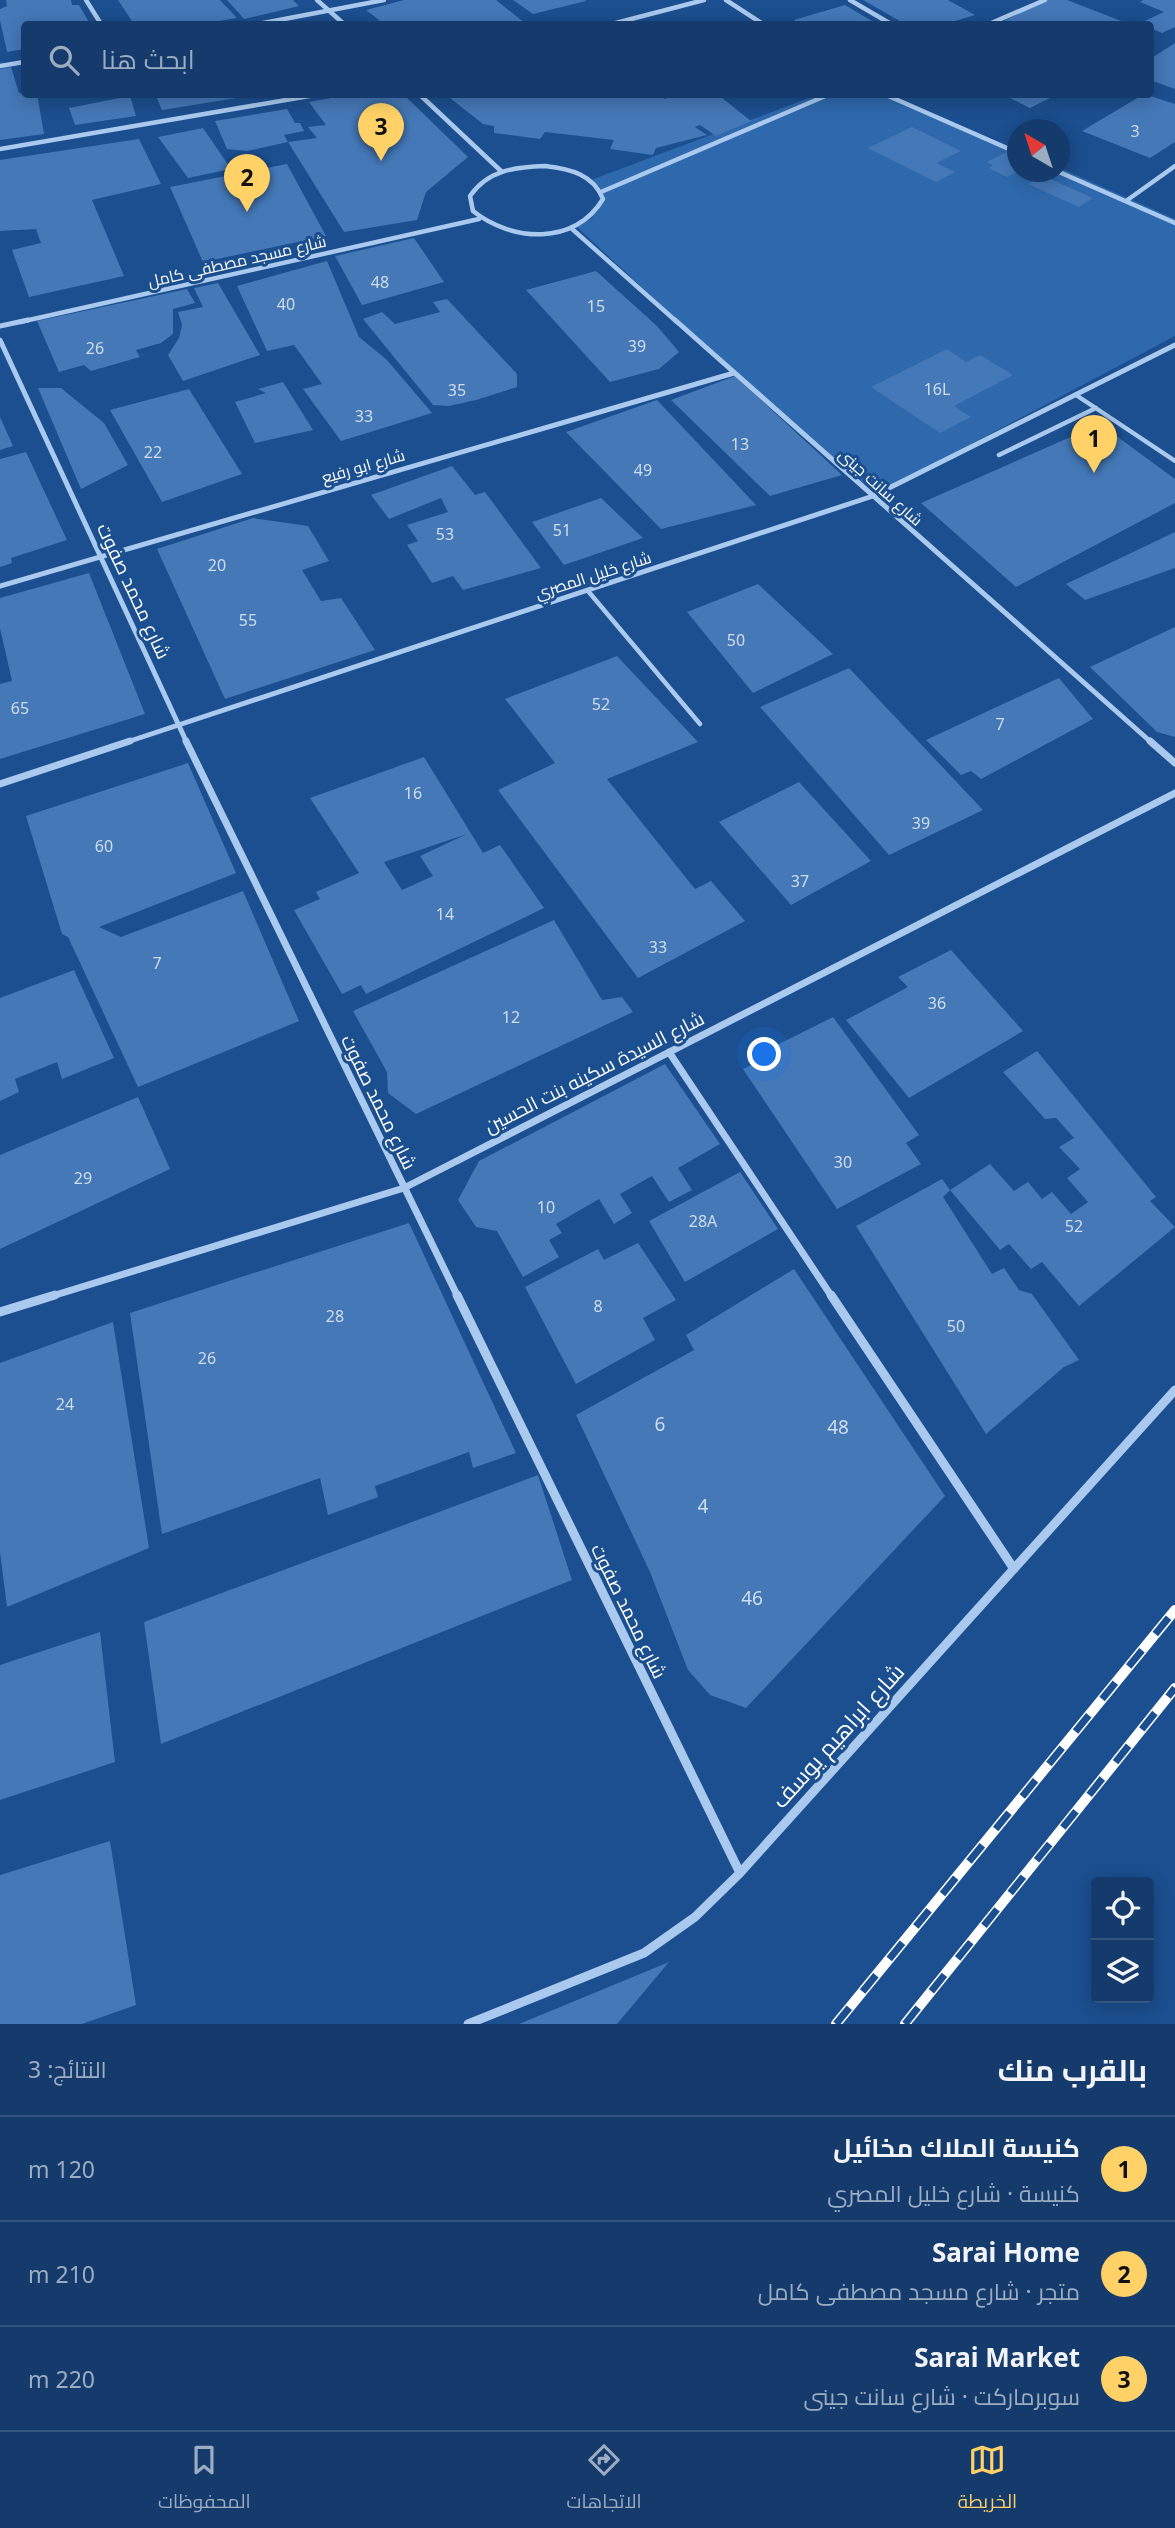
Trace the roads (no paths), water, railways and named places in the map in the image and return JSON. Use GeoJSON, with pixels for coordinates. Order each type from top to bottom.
{"type":"FeatureCollection","features":[{"type":"Feature","properties":{"kind":"street"},"geometry":{"type":"LineString","coordinates":[[86,0],[99,21]]}},
{"type":"Feature","properties":{"kind":"street"},"geometry":{"type":"LineString","coordinates":[[317,0],[340,21]]}},
{"type":"Feature","properties":{"kind":"street"},"geometry":{"type":"LineString","coordinates":[[278,21],[331,13],[384,0]]}},
{"type":"Feature","properties":{"kind":"street"},"geometry":{"type":"LineString","coordinates":[[624,21],[704,0]]}},
{"type":"Feature","properties":{"kind":"street"},"geometry":{"type":"LineString","coordinates":[[726,0],[758,21]]}},
{"type":"Feature","properties":{"kind":"street"},"geometry":{"type":"LineString","coordinates":[[850,0],[886,21]]}},
{"type":"Feature","properties":{"kind":"street"},"geometry":{"type":"LineString","coordinates":[[996,21],[1045,0]]}},
{"type":"Feature","properties":{"kind":"street"},"geometry":{"type":"LineString","coordinates":[[0,66],[21,62]]}},
{"type":"Feature","properties":{"kind":"street"},"geometry":{"type":"LineString","coordinates":[[0,149],[298,98]]}},
{"type":"Feature","properties":{"kind":"street"},"geometry":{"type":"LineString","coordinates":[[423,98],[501,171]]}},
{"type":"Feature","properties":{"kind":"street"},"geometry":{"type":"LineString","coordinates":[[601,192],[821,98]]}},
{"type":"Feature","properties":{"kind":"street"},"geometry":{"type":"LineString","coordinates":[[893,98],[1007,149]]}},
{"type":"Feature","properties":{"kind":"street"},"geometry":{"type":"LineString","coordinates":[[530,166],[560,167],[585,176],[601,192],[599,209],[592,218],[571,228],[521,233],[497,228],[480,219],[473,212],[470,196],[481,182],[501,171],[530,166]]}},
{"type":"Feature","properties":{"kind":"street"},"geometry":{"type":"LineString","coordinates":[[1126,201],[1175,166]]}},
{"type":"Feature","properties":{"kind":"street"},"geometry":{"type":"LineString","coordinates":[[1070,177],[1175,223]]}},
{"type":"Feature","properties":{"kind":"street","name":"شارع مسجد مصطفى كامل"},"geometry":{"type":"LineString","coordinates":[[0,326],[480,219]]}},
{"type":"Feature","properties":{"kind":"street","name":"شارع سانت جينى"},"geometry":{"type":"LineString","coordinates":[[571,228],[1175,763]]}},
{"type":"Feature","properties":{"kind":"street","name":"شارع محمد صفوت"},"geometry":{"type":"LineString","coordinates":[[0,340],[179,727],[740,1873]]}},
{"type":"Feature","properties":{"kind":"street","name":"شارع خليل المصري"},"geometry":{"type":"LineString","coordinates":[[0,785],[873,496],[1175,345]]}},
{"type":"Feature","properties":{"kind":"street","name":"شارع ابو رفيع"},"geometry":{"type":"LineString","coordinates":[[0,586],[734,373]]}},
{"type":"Feature","properties":{"kind":"street","name":"شارع السيدة سكينه بنت الحسين"},"geometry":{"type":"LineString","coordinates":[[0,1312],[404,1188],[1175,793]]}},
{"type":"Feature","properties":{"kind":"street"},"geometry":{"type":"LineString","coordinates":[[669,1052],[1014,1569]]}},
{"type":"Feature","properties":{"kind":"street","name":"شارع ابراهيم يوسف"},"geometry":{"type":"LineString","coordinates":[[468,2024],[644,1953],[695,1917],[740,1873],[1175,1390]]}},
{"type":"Feature","properties":{"kind":"lane"},"geometry":{"type":"LineString","coordinates":[[1076,395],[1175,461]]}},
{"type":"Feature","properties":{"kind":"lane"},"geometry":{"type":"LineString","coordinates":[[999,455],[1096,408]]}},
{"type":"Feature","properties":{"kind":"lane"},"geometry":{"type":"LineString","coordinates":[[588,591],[700,724]]}},
{"type":"Feature","properties":{"kind":"railway"},"geometry":{"type":"LineString","coordinates":[[836,2024],[1175,1610]]}},
{"type":"Feature","properties":{"kind":"railway"},"geometry":{"type":"LineString","coordinates":[[905,2024],[1175,1688]]}},
{"type":"Feature","properties":{"kind":"place","name":"Sarai Market"},"geometry":{"type":"Point","coordinates":[381,161]}},
{"type":"Feature","properties":{"kind":"place","name":"Sarai Home"},"geometry":{"type":"Point","coordinates":[247,212]}},
{"type":"Feature","properties":{"kind":"place","name":"كنيسة الملاك مخائيل"},"geometry":{"type":"Point","coordinates":[1094,473]}}]}
